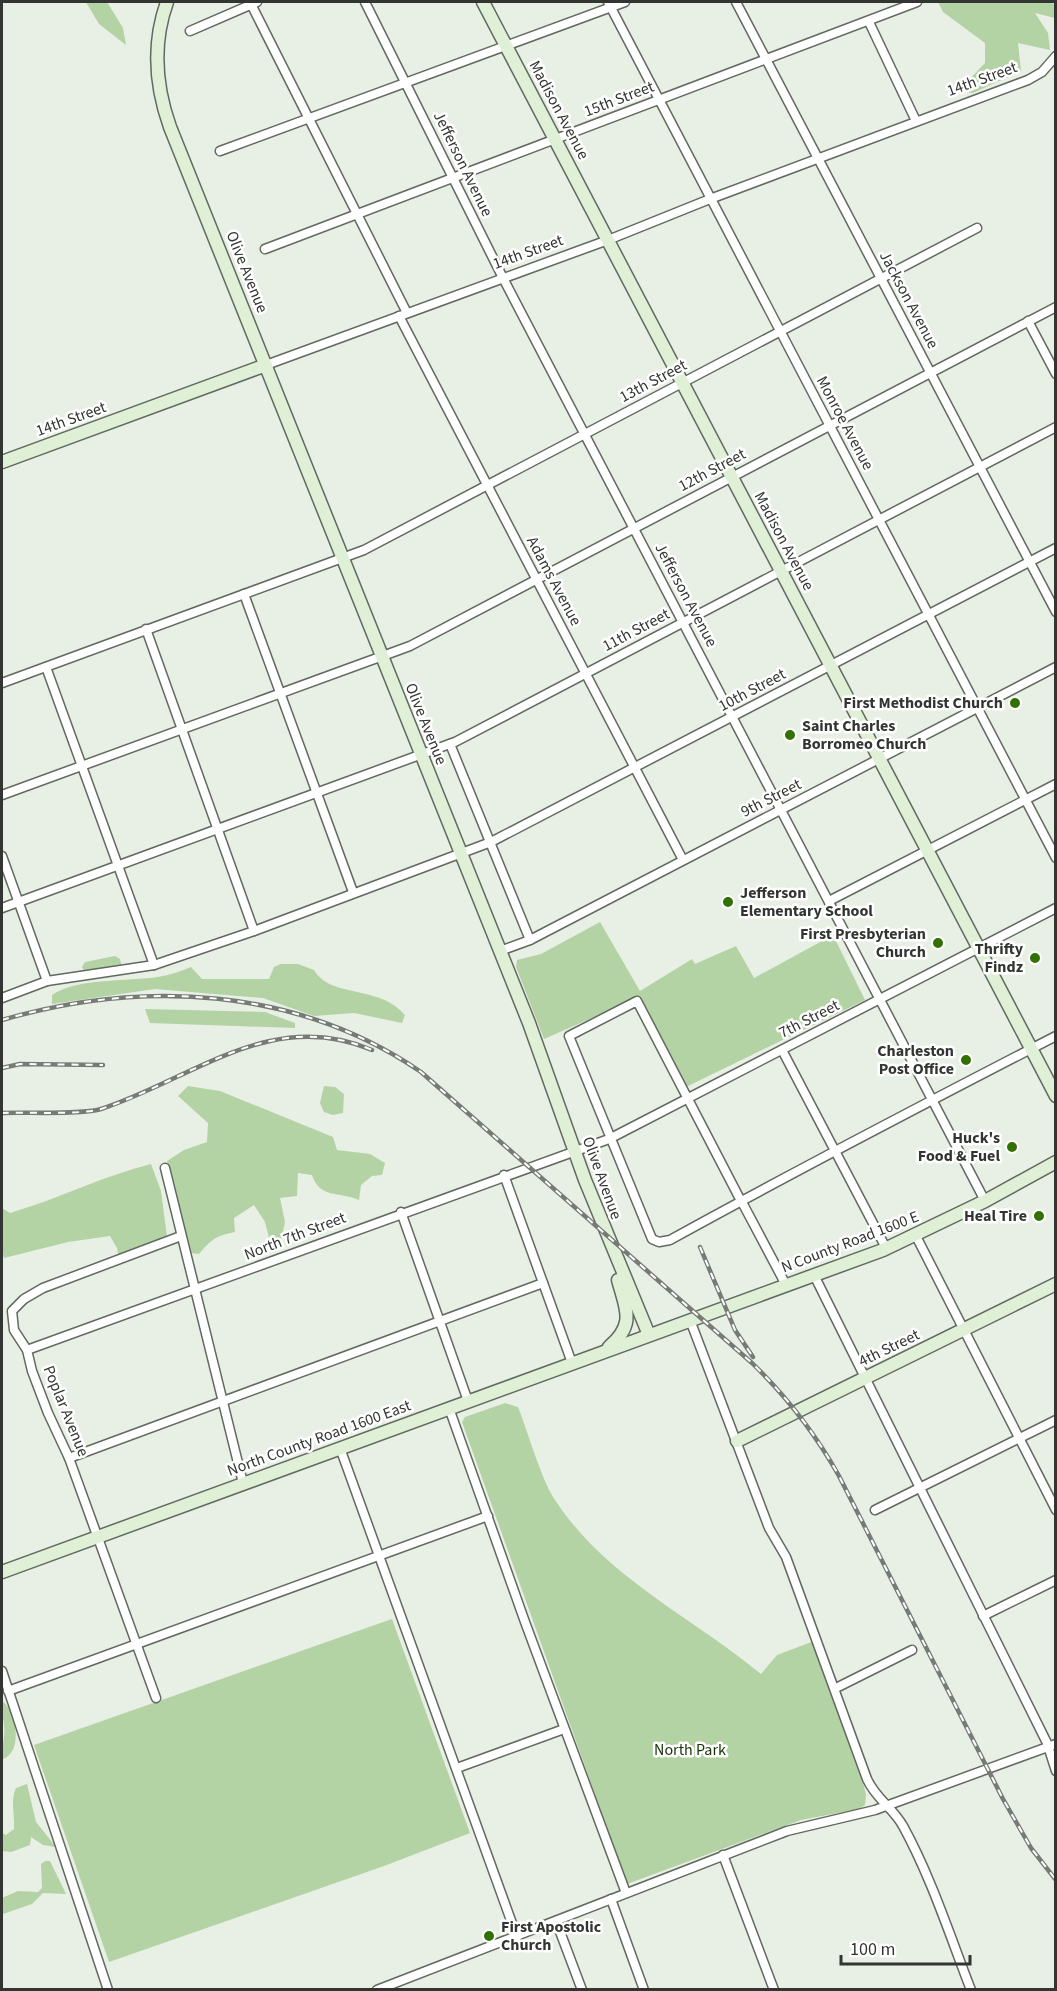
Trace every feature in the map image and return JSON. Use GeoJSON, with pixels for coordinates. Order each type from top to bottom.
{"type":"FeatureCollection","features":[{"type":"Feature","properties":{"kind":"street","name":"Olive Avenue"},"geometry":{"type":"LineString","coordinates":[[167,2],[160,29],[157,67],[161,97],[170,127],[500,951],[616,1258],[649,1335]]}},
{"type":"Feature","properties":{"kind":"street","name":"Jefferson Avenue"},"geometry":{"type":"LineString","coordinates":[[365,2],[503,278],[985,1201]]}},
{"type":"Feature","properties":{"kind":"street","name":"Madison Avenue"},"geometry":{"type":"LineString","coordinates":[[483,2],[1056,1096]]}},
{"type":"Feature","properties":{"kind":"street"},"geometry":{"type":"LineString","coordinates":[[220,151],[407,84],[609,4],[625,2]]}},
{"type":"Feature","properties":{"kind":"street","name":"Jackson Avenue"},"geometry":{"type":"LineString","coordinates":[[736,2],[1056,612]]}},
{"type":"Feature","properties":{"kind":"street","name":"15th Street"},"geometry":{"type":"LineString","coordinates":[[265,249],[917,2]]}},
{"type":"Feature","properties":{"kind":"street"},"geometry":{"type":"LineString","coordinates":[[190,31],[254,3]]}},
{"type":"Feature","properties":{"kind":"street","name":"Adams Avenue"},"geometry":{"type":"LineString","coordinates":[[254,3],[308,120],[487,485],[683,860]]}},
{"type":"Feature","properties":{"kind":"street","name":"Monroe Avenue"},"geometry":{"type":"LineString","coordinates":[[609,4],[1056,858]]}},
{"type":"Feature","properties":{"kind":"street"},"geometry":{"type":"LineString","coordinates":[[869,22],[916,121]]}},
{"type":"Feature","properties":{"kind":"street","name":"14th Street"},"geometry":{"type":"LineString","coordinates":[[2,462],[608,240],[710,198],[1028,80],[1042,72],[1056,56]]}},
{"type":"Feature","properties":{"kind":"street","name":"13th Street"},"geometry":{"type":"LineString","coordinates":[[2,683],[364,550],[977,228]]}},
{"type":"Feature","properties":{"kind":"street","name":"12th Street"},"geometry":{"type":"LineString","coordinates":[[2,795],[410,646],[1056,307]]}},
{"type":"Feature","properties":{"kind":"street"},"geometry":{"type":"LineString","coordinates":[[1028,321],[1056,374]]}},
{"type":"Feature","properties":{"kind":"street","name":"11th Street"},"geometry":{"type":"LineString","coordinates":[[2,908],[450,744],[1056,427]]}},
{"type":"Feature","properties":{"kind":"street","name":"10th Street"},"geometry":{"type":"LineString","coordinates":[[2,998],[47,981],[154,965],[254,931],[491,842],[1056,548]]}},
{"type":"Feature","properties":{"kind":"street"},"geometry":{"type":"LineString","coordinates":[[244,594],[353,892]]}},
{"type":"Feature","properties":{"kind":"street"},"geometry":{"type":"LineString","coordinates":[[146,629],[254,931]]}},
{"type":"Feature","properties":{"kind":"street"},"geometry":{"type":"LineString","coordinates":[[46,667],[154,965]]}},
{"type":"Feature","properties":{"kind":"street","name":"9th Street"},"geometry":{"type":"LineString","coordinates":[[500,951],[530,940],[1056,667]]}},
{"type":"Feature","properties":{"kind":"street"},"geometry":{"type":"LineString","coordinates":[[450,744],[530,940]]}},
{"type":"Feature","properties":{"kind":"street"},"geometry":{"type":"LineString","coordinates":[[829,902],[1056,784]]}},
{"type":"Feature","properties":{"kind":"street"},"geometry":{"type":"LineString","coordinates":[[2,856],[47,981]]}},
{"type":"Feature","properties":{"kind":"street","name":"7th Street"},"geometry":{"type":"LineString","coordinates":[[574,1149],[609,1139],[1056,908]]}},
{"type":"Feature","properties":{"kind":"street"},"geometry":{"type":"LineString","coordinates":[[786,1285],[741,1201],[637,1001],[569,1036],[609,1139],[652,1239],[659,1242],[670,1240],[741,1201],[835,1151],[1056,1036]]}},
{"type":"Feature","properties":{"kind":"street"},"geometry":{"type":"LineString","coordinates":[[782,1050],[886,1248]]}},
{"type":"Feature","properties":{"kind":"street","name":"North 7th Street"},"geometry":{"type":"LineString","coordinates":[[27,1350],[194,1291],[574,1149]]}},
{"type":"Feature","properties":{"kind":"street","name":"N County Road 1600 E"},"geometry":{"type":"LineString","coordinates":[[649,1335],[916,1236],[1056,1162]]}},
{"type":"Feature","properties":{"kind":"street"},"geometry":{"type":"LineString","coordinates":[[165,1168],[243,1484]]}},
{"type":"Feature","properties":{"kind":"street"},"geometry":{"type":"LineString","coordinates":[[504,1175],[573,1363]]}},
{"type":"Feature","properties":{"kind":"street"},"geometry":{"type":"LineString","coordinates":[[401,1212],[468,1401]]}},
{"type":"Feature","properties":{"kind":"street","name":"Poplar Avenue"},"geometry":{"type":"LineString","coordinates":[[156,1698],[69,1458],[57,1436],[27,1350],[14,1330],[12,1311],[24,1299],[44,1288],[181,1236]]}},
{"type":"Feature","properties":{"kind":"street"},"geometry":{"type":"LineString","coordinates":[[916,1236],[1056,1510]]}},
{"type":"Feature","properties":{"kind":"street"},"geometry":{"type":"LineString","coordinates":[[603,1352],[622,1331],[628,1313],[619,1281],[616,1258]]}},
{"type":"Feature","properties":{"kind":"street"},"geometry":{"type":"LineString","coordinates":[[814,1275],[983,1616],[1052,1745],[1056,1771]]}},
{"type":"Feature","properties":{"kind":"street"},"geometry":{"type":"LineString","coordinates":[[69,1458],[543,1283]]}},
{"type":"Feature","properties":{"kind":"street","name":"4th Street"},"geometry":{"type":"LineString","coordinates":[[736,1441],[1056,1284]]}},
{"type":"Feature","properties":{"kind":"street"},"geometry":{"type":"LineString","coordinates":[[690,1320],[769,1528],[786,1557],[836,1688],[867,1779],[874,1794],[894,1812],[914,1847],[971,1989]]}},
{"type":"Feature","properties":{"kind":"street","name":"North County Road 1600 East"},"geometry":{"type":"LineString","coordinates":[[2,1572],[649,1335]]}},
{"type":"Feature","properties":{"kind":"street"},"geometry":{"type":"LineString","coordinates":[[449,1408],[564,1729],[626,1893]]}},
{"type":"Feature","properties":{"kind":"street"},"geometry":{"type":"LineString","coordinates":[[875,1510],[1056,1420]]}},
{"type":"Feature","properties":{"kind":"street"},"geometry":{"type":"LineString","coordinates":[[340,1448],[517,1937]]}},
{"type":"Feature","properties":{"kind":"street"},"geometry":{"type":"LineString","coordinates":[[8,1691],[488,1516]]}},
{"type":"Feature","properties":{"kind":"street"},"geometry":{"type":"LineString","coordinates":[[983,1616],[1056,1580]]}},
{"type":"Feature","properties":{"kind":"street"},"geometry":{"type":"LineString","coordinates":[[836,1688],[912,1650]]}},
{"type":"Feature","properties":{"kind":"street"},"geometry":{"type":"LineString","coordinates":[[2,1671],[108,1989]]}},
{"type":"Feature","properties":{"kind":"street"},"geometry":{"type":"LineString","coordinates":[[457,1768],[564,1729]]}},
{"type":"Feature","properties":{"kind":"street"},"geometry":{"type":"LineString","coordinates":[[377,1989],[517,1937],[787,1831],[885,1806],[1052,1745]]}},
{"type":"Feature","properties":{"kind":"street"},"geometry":{"type":"LineString","coordinates":[[723,1855],[774,1989]]}},
{"type":"Feature","properties":{"kind":"street"},"geometry":{"type":"LineString","coordinates":[[611,1899],[644,1989]]}},
{"type":"Feature","properties":{"kind":"street"},"geometry":{"type":"LineString","coordinates":[[556,1921],[582,1989]]}},
{"type":"Feature","properties":{"kind":"green space"},"geometry":{"type":"Polygon","coordinates":[[[86,2],[107,2],[123,28],[126,45],[99,24],[86,2]]]}},
{"type":"Feature","properties":{"kind":"green space"},"geometry":{"type":"Polygon","coordinates":[[[938,2],[1048,2],[1055,4],[1055,18],[1035,13],[1048,33],[1050,50],[1018,43],[1021,71],[973,93],[967,92],[965,84],[985,63],[985,43],[943,12],[938,2]]]}},
{"type":"Feature","properties":{"kind":"green space"},"geometry":{"type":"Polygon","coordinates":[[[600,922],[640,991],[692,959],[695,964],[736,946],[754,978],[833,935],[865,1000],[686,1087],[640,997],[544,1039],[516,967],[517,960],[541,954],[600,922]]]}},
{"type":"Feature","properties":{"kind":"green space"},"geometry":{"type":"Polygon","coordinates":[[[115,956],[120,959],[122,967],[85,973],[82,967],[85,962],[115,956]]]}},
{"type":"Feature","properties":{"kind":"green space"},"geometry":{"type":"Polygon","coordinates":[[[281,964],[298,964],[314,970],[332,985],[382,999],[394,1005],[405,1015],[402,1023],[354,1013],[314,1016],[263,998],[155,989],[52,1004],[52,995],[64,989],[92,982],[154,977],[191,967],[202,979],[269,979],[274,967],[281,964]]]}},
{"type":"Feature","properties":{"kind":"green space"},"geometry":{"type":"Polygon","coordinates":[[[145,1009],[265,1012],[295,1023],[295,1028],[150,1023],[145,1009]]]}},
{"type":"Feature","properties":{"kind":"green space"},"geometry":{"type":"Polygon","coordinates":[[[188,1086],[220,1091],[333,1137],[337,1150],[370,1154],[385,1163],[382,1175],[372,1176],[361,1185],[359,1200],[325,1191],[315,1183],[312,1175],[298,1173],[297,1196],[280,1198],[285,1222],[281,1240],[269,1238],[265,1222],[254,1205],[234,1218],[235,1232],[214,1239],[199,1254],[190,1253],[167,1161],[184,1150],[207,1142],[208,1123],[178,1096],[188,1086]]]}},
{"type":"Feature","properties":{"kind":"green space"},"geometry":{"type":"Polygon","coordinates":[[[324,1086],[335,1087],[344,1094],[343,1113],[333,1115],[324,1112],[320,1103],[324,1086]]]}},
{"type":"Feature","properties":{"kind":"green space"},"geometry":{"type":"Polygon","coordinates":[[[151,1164],[161,1191],[167,1237],[159,1246],[119,1259],[117,1248],[110,1236],[68,1242],[4,1258],[2,1208],[10,1213],[151,1164]]]}},
{"type":"Feature","properties":{"kind":"green space","name":"North Park"},"geometry":{"type":"Polygon","coordinates":[[[505,1403],[518,1407],[540,1468],[555,1500],[575,1527],[624,1574],[761,1674],[777,1655],[814,1641],[861,1774],[866,1795],[865,1805],[859,1809],[801,1820],[627,1884],[462,1422],[465,1417],[505,1403]]]}},
{"type":"Feature","properties":{"kind":"green space"},"geometry":{"type":"Polygon","coordinates":[[[392,1619],[470,1833],[384,1866],[109,1962],[34,1745],[392,1619]]]}},
{"type":"Feature","properties":{"kind":"green space"},"geometry":{"type":"Polygon","coordinates":[[[2,1701],[11,1713],[16,1731],[14,1748],[10,1755],[3,1759],[4,1729],[2,1701]]]}},
{"type":"Feature","properties":{"kind":"green space"},"geometry":{"type":"Polygon","coordinates":[[[27,1784],[36,1822],[56,1847],[43,1845],[31,1837],[30,1845],[11,1852],[2,1851],[2,1833],[6,1835],[14,1829],[14,1793],[16,1788],[27,1784]]]}},
{"type":"Feature","properties":{"kind":"green space"},"geometry":{"type":"Polygon","coordinates":[[[50,1861],[66,1894],[43,1893],[32,1904],[3,1914],[2,1898],[18,1891],[38,1892],[42,1888],[41,1864],[50,1861]]]}},
{"type":"Feature","properties":{"kind":"railway"},"geometry":{"type":"LineString","coordinates":[[2,1020],[55,1007],[110,999],[164,996],[218,999],[271,1007],[323,1022],[373,1044],[421,1072],[752,1363],[800,1416],[839,1476],[1003,1799],[1031,1848],[1056,1880]]}},
{"type":"Feature","properties":{"kind":"railway"},"geometry":{"type":"LineString","coordinates":[[2,1113],[67,1113],[101,1109],[233,1052],[266,1042],[300,1037],[335,1039],[372,1050]]}},
{"type":"Feature","properties":{"kind":"railway"},"geometry":{"type":"LineString","coordinates":[[2,1068],[20,1064],[103,1065]]}},
{"type":"Feature","properties":{"kind":"railway"},"geometry":{"type":"LineString","coordinates":[[700,1247],[735,1330],[753,1357]]}},
{"type":"Feature","properties":{"kind":"place","name":"First Methodist Church"},"geometry":{"type":"Point","coordinates":[1015,703]}},
{"type":"Feature","properties":{"kind":"place","name":"Saint Charles Borromeo Church"},"geometry":{"type":"Point","coordinates":[790,735]}},
{"type":"Feature","properties":{"kind":"place","name":"Jefferson Elementary School"},"geometry":{"type":"Point","coordinates":[728,902]}},
{"type":"Feature","properties":{"kind":"place","name":"First Presbyterian Church"},"geometry":{"type":"Point","coordinates":[938,943]}},
{"type":"Feature","properties":{"kind":"place","name":"Thrifty Findz"},"geometry":{"type":"Point","coordinates":[1035,958]}},
{"type":"Feature","properties":{"kind":"place","name":"Charleston Post Office"},"geometry":{"type":"Point","coordinates":[966,1060]}},
{"type":"Feature","properties":{"kind":"place","name":"Huck's Food & Fuel"},"geometry":{"type":"Point","coordinates":[1012,1147]}},
{"type":"Feature","properties":{"kind":"place","name":"Heal Tire"},"geometry":{"type":"Point","coordinates":[1039,1216]}},
{"type":"Feature","properties":{"kind":"place","name":"First Apostolic Church"},"geometry":{"type":"Point","coordinates":[489,1936]}}]}
